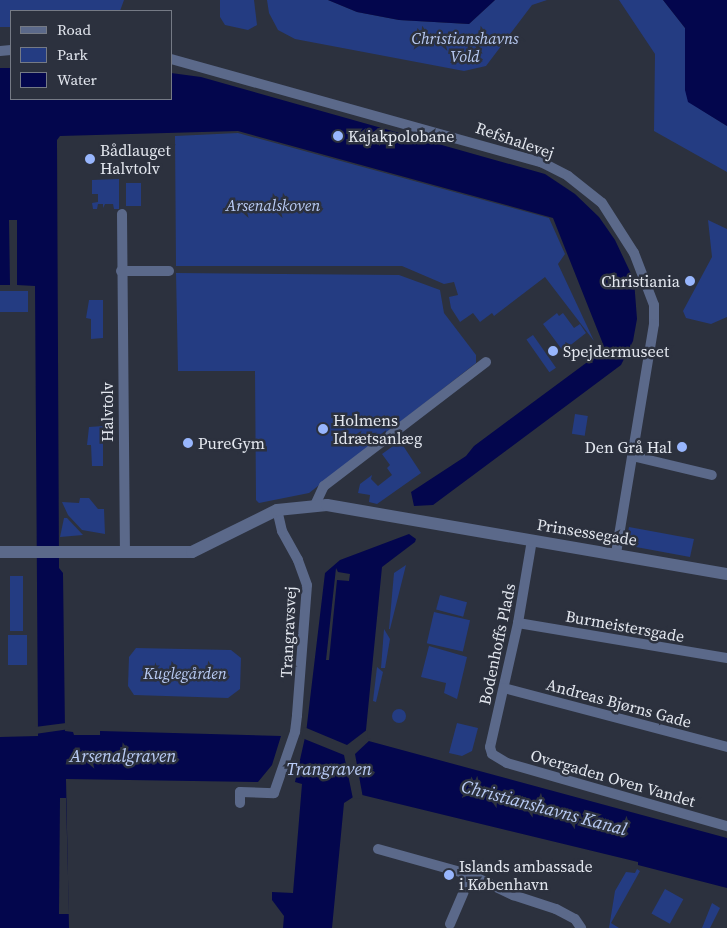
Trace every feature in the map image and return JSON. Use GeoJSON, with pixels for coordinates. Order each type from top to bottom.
{"type":"FeatureCollection","features":[{"type":"Feature","properties":{"kind":"street","name":"Refshalevej"},"geometry":{"type":"LineString","coordinates":[[172,59],[541,162],[586,188],[620,227],[634,253],[654,305],[654,324],[616,553]]}},
{"type":"Feature","properties":{"kind":"street","name":"Halvtolv"},"geometry":{"type":"LineString","coordinates":[[122,214],[121,271],[125,553]]}},
{"type":"Feature","properties":{"kind":"street"},"geometry":{"type":"LineString","coordinates":[[121,271],[170,270]]}},
{"type":"Feature","properties":{"kind":"street"},"geometry":{"type":"LineString","coordinates":[[315,505],[324,486],[486,362]]}},
{"type":"Feature","properties":{"kind":"street"},"geometry":{"type":"LineString","coordinates":[[632,456],[712,475]]}},
{"type":"Feature","properties":{"kind":"street","name":"Prinsessegade"},"geometry":{"type":"LineString","coordinates":[[0,552],[193,552],[277,510],[315,505],[395,516],[616,553],[727,574]]}},
{"type":"Feature","properties":{"kind":"street","name":"Trangravsvej"},"geometry":{"type":"LineString","coordinates":[[240,803],[240,792],[274,793],[295,732],[307,585],[298,560],[282,531],[277,510]]}},
{"type":"Feature","properties":{"kind":"street","name":"Bodenhoffs Plads"},"geometry":{"type":"LineString","coordinates":[[492,754],[490,747],[518,623],[532,540]]}},
{"type":"Feature","properties":{"kind":"street","name":"Burmeistersgade"},"geometry":{"type":"LineString","coordinates":[[518,623],[727,658]]}},
{"type":"Feature","properties":{"kind":"street","name":"Andreas Bjørns Gade"},"geometry":{"type":"LineString","coordinates":[[504,688],[727,747]]}},
{"type":"Feature","properties":{"kind":"street","name":"Overgaden Oven Vandet"},"geometry":{"type":"LineString","coordinates":[[492,754],[507,763],[727,826]]}},
{"type":"Feature","properties":{"kind":"street"},"geometry":{"type":"LineString","coordinates":[[378,849],[471,875],[513,895],[556,909],[574,919],[581,928]]}},
{"type":"Feature","properties":{"kind":"street"},"geometry":{"type":"LineString","coordinates":[[450,924],[471,875]]}},
{"type":"Feature","properties":{"kind":"green space"},"geometry":{"type":"Polygon","coordinates":[[[0,0],[124,0],[120,10],[10,10],[10,27],[0,27],[0,0]]]}},
{"type":"Feature","properties":{"kind":"green space"},"geometry":{"type":"Polygon","coordinates":[[[220,0],[254,0],[257,25],[248,30],[225,25],[220,17],[220,0]]]}},
{"type":"Feature","properties":{"kind":"green space","name":"Christianshavns Vold"},"geometry":{"type":"Polygon","coordinates":[[[267,0],[328,0],[357,12],[399,20],[469,24],[495,0],[547,0],[532,5],[486,66],[464,71],[295,39],[278,30],[269,13],[267,0]]]}},
{"type":"Feature","properties":{"kind":"green space"},"geometry":{"type":"Polygon","coordinates":[[[619,0],[663,0],[685,28],[685,90],[700,109],[727,126],[727,172],[654,131],[655,54],[619,0]]]}},
{"type":"Feature","properties":{"kind":"green space","name":"Arsenalskoven"},"geometry":{"type":"Polygon","coordinates":[[[238,133],[549,218],[565,254],[558,264],[594,341],[545,277],[494,316],[492,313],[480,322],[473,313],[460,322],[451,308],[449,297],[458,295],[454,282],[444,284],[402,266],[176,266],[175,136],[238,133]]]}},
{"type":"Feature","properties":{"kind":"green space"},"geometry":{"type":"Polygon","coordinates":[[[119,179],[119,209],[114,209],[113,204],[105,204],[103,208],[103,204],[98,204],[97,209],[93,209],[92,203],[98,202],[98,194],[92,194],[92,180],[119,179]]]}},
{"type":"Feature","properties":{"kind":"green space"},"geometry":{"type":"Polygon","coordinates":[[[126,183],[141,183],[141,206],[126,206],[126,183]]]}},
{"type":"Feature","properties":{"kind":"green space"},"geometry":{"type":"Polygon","coordinates":[[[708,220],[727,229],[727,317],[711,324],[686,318],[683,311],[712,257],[708,220]]]}},
{"type":"Feature","properties":{"kind":"green space","name":"Holmens Idrætsanlæg"},"geometry":{"type":"Polygon","coordinates":[[[176,273],[399,275],[440,290],[444,313],[476,355],[476,363],[309,493],[259,503],[256,500],[255,371],[178,371],[176,273]]]}},
{"type":"Feature","properties":{"kind":"green space"},"geometry":{"type":"Polygon","coordinates":[[[0,291],[28,291],[28,312],[0,312],[0,291]]]}},
{"type":"Feature","properties":{"kind":"green space"},"geometry":{"type":"Polygon","coordinates":[[[89,300],[103,300],[103,338],[91,339],[91,319],[86,318],[89,300]]]}},
{"type":"Feature","properties":{"kind":"green space"},"geometry":{"type":"Polygon","coordinates":[[[557,313],[559,316],[563,313],[574,328],[580,324],[586,333],[563,351],[543,324],[557,313]]]}},
{"type":"Feature","properties":{"kind":"green space"},"geometry":{"type":"Polygon","coordinates":[[[533,335],[556,368],[549,372],[526,340],[533,335]]]}},
{"type":"Feature","properties":{"kind":"green space"},"geometry":{"type":"Polygon","coordinates":[[[575,414],[588,416],[585,436],[572,434],[575,414]]]}},
{"type":"Feature","properties":{"kind":"green space"},"geometry":{"type":"Polygon","coordinates":[[[103,426],[103,466],[92,466],[91,445],[87,445],[89,427],[103,426]]]}},
{"type":"Feature","properties":{"kind":"green space"},"geometry":{"type":"Polygon","coordinates":[[[400,441],[421,473],[377,504],[369,502],[370,495],[358,493],[360,484],[372,475],[371,479],[378,486],[392,475],[387,468],[390,465],[382,454],[400,441]]]}},
{"type":"Feature","properties":{"kind":"green space"},"geometry":{"type":"Polygon","coordinates":[[[80,498],[89,498],[98,509],[104,509],[105,534],[82,530],[68,515],[62,502],[79,503],[80,498]]]}},
{"type":"Feature","properties":{"kind":"green space"},"geometry":{"type":"Polygon","coordinates":[[[64,518],[67,518],[83,535],[60,537],[64,518]]]}},
{"type":"Feature","properties":{"kind":"green space"},"geometry":{"type":"Polygon","coordinates":[[[629,527],[694,539],[690,557],[636,547],[626,542],[629,527]]]}},
{"type":"Feature","properties":{"kind":"green space"},"geometry":{"type":"Polygon","coordinates":[[[406,565],[390,629],[389,629],[394,573],[406,565]]]}},
{"type":"Feature","properties":{"kind":"green space"},"geometry":{"type":"Polygon","coordinates":[[[10,576],[23,576],[23,631],[10,631],[10,576]]]}},
{"type":"Feature","properties":{"kind":"green space"},"geometry":{"type":"Polygon","coordinates":[[[440,595],[467,602],[463,617],[436,609],[440,595]]]}},
{"type":"Feature","properties":{"kind":"green space"},"geometry":{"type":"Polygon","coordinates":[[[434,612],[470,620],[463,652],[427,643],[434,612]]]}},
{"type":"Feature","properties":{"kind":"green space"},"geometry":{"type":"Polygon","coordinates":[[[384,629],[390,639],[385,668],[381,668],[384,629]]]}},
{"type":"Feature","properties":{"kind":"green space"},"geometry":{"type":"Polygon","coordinates":[[[8,635],[27,635],[27,665],[8,665],[8,635]]]}},
{"type":"Feature","properties":{"kind":"green space"},"geometry":{"type":"Polygon","coordinates":[[[429,646],[467,657],[457,699],[444,693],[446,683],[421,677],[429,646]]]}},
{"type":"Feature","properties":{"kind":"green space","name":"Kuglegården"},"geometry":{"type":"Polygon","coordinates":[[[136,648],[231,650],[241,658],[240,689],[228,698],[134,695],[128,686],[129,657],[136,648]]]}},
{"type":"Feature","properties":{"kind":"green space"},"geometry":{"type":"Polygon","coordinates":[[[377,667],[383,672],[376,702],[373,701],[377,667]]]}},
{"type":"Feature","properties":{"kind":"green space"},"geometry":{"type":"Polygon","coordinates":[[[396,709],[402,709],[406,716],[402,723],[396,723],[392,719],[392,713],[396,709]]]}},
{"type":"Feature","properties":{"kind":"green space"},"geometry":{"type":"Polygon","coordinates":[[[457,723],[478,728],[472,751],[462,756],[449,753],[457,723]]]}},
{"type":"Feature","properties":{"kind":"green space"},"geometry":{"type":"Polygon","coordinates":[[[637,869],[640,871],[611,923],[619,928],[609,928],[615,891],[626,872],[635,873],[637,869]]]}},
{"type":"Feature","properties":{"kind":"green space"},"geometry":{"type":"Polygon","coordinates":[[[665,889],[683,899],[670,924],[651,913],[665,889]]]}},
{"type":"Feature","properties":{"kind":"green space"},"geometry":{"type":"Polygon","coordinates":[[[712,903],[720,908],[710,928],[702,928],[712,903]]]}},
{"type":"Feature","properties":{"kind":"water"},"geometry":{"type":"Polygon","coordinates":[[[328,0],[495,0],[469,24],[399,20],[357,12],[328,0]]]}},
{"type":"Feature","properties":{"kind":"water"},"geometry":{"type":"Polygon","coordinates":[[[663,0],[727,0],[727,126],[688,102],[685,90],[685,28],[663,0]]]}},
{"type":"Feature","properties":{"kind":"water","name":"Arsenalgraven"},"geometry":{"type":"Polygon","coordinates":[[[0,68],[10,68],[10,100],[172,100],[172,73],[201,77],[545,174],[575,194],[599,217],[615,240],[634,280],[637,319],[633,341],[621,365],[433,505],[414,506],[411,492],[466,456],[474,446],[605,349],[553,218],[238,131],[60,136],[57,140],[59,568],[63,573],[65,731],[73,732],[74,735],[100,735],[100,731],[281,736],[272,765],[258,782],[66,779],[69,928],[0,928],[0,737],[38,736],[35,286],[17,285],[17,220],[9,220],[10,285],[0,285],[0,68]]]}},
{"type":"Feature","properties":{"kind":"water"},"geometry":{"type":"Polygon","coordinates":[[[409,534],[416,539],[415,542],[382,567],[365,740],[727,838],[727,888],[638,865],[638,862],[358,794],[344,803],[332,928],[283,928],[284,916],[272,900],[272,892],[293,893],[302,784],[295,782],[306,733],[325,573],[340,560],[409,534]]]}},
{"type":"Feature","properties":{"kind":"pier"},"geometry":{"type":"Polygon","coordinates":[[[336,568],[338,572],[350,574],[349,581],[337,580],[329,660],[326,660],[336,568]]]}},
{"type":"Feature","properties":{"kind":"pier"},"geometry":{"type":"Polygon","coordinates":[[[66,723],[70,729],[35,734],[35,727],[66,723]]]}},
{"type":"Feature","properties":{"kind":"pier"},"geometry":{"type":"Polygon","coordinates":[[[304,727],[347,745],[368,729],[367,738],[371,739],[355,754],[363,798],[353,799],[344,755],[302,738],[304,727]]]}},
{"type":"Feature","properties":{"kind":"pier"},"geometry":{"type":"Polygon","coordinates":[[[60,798],[66,798],[69,914],[59,914],[60,798]]]}},
{"type":"Feature","properties":{"kind":"place","name":"Kajakpolobane"},"geometry":{"type":"Point","coordinates":[338,136]}},
{"type":"Feature","properties":{"kind":"place","name":"Bådlauget Halvtolv"},"geometry":{"type":"Point","coordinates":[90,159]}},
{"type":"Feature","properties":{"kind":"place","name":"Christiania"},"geometry":{"type":"Point","coordinates":[690,281]}},
{"type":"Feature","properties":{"kind":"place","name":"Spejdermuseet"},"geometry":{"type":"Point","coordinates":[553,351]}},
{"type":"Feature","properties":{"kind":"place","name":"Holmens Idrætsanlæg"},"geometry":{"type":"Point","coordinates":[323,429]}},
{"type":"Feature","properties":{"kind":"place","name":"PureGym"},"geometry":{"type":"Point","coordinates":[188,443]}},
{"type":"Feature","properties":{"kind":"place","name":"Den Grå Hal"},"geometry":{"type":"Point","coordinates":[682,447]}},
{"type":"Feature","properties":{"kind":"place","name":"Islands ambassade i København"},"geometry":{"type":"Point","coordinates":[449,875]}},
{"type":"Feature","properties":{"kind":"water label","name":"Trangraven"},"geometry":{"type":"Point","coordinates":[329,769]}},
{"type":"Feature","properties":{"kind":"water label","name":"Christianshavns Kanal"},"geometry":{"type":"Point","coordinates":[544,808]}}]}
